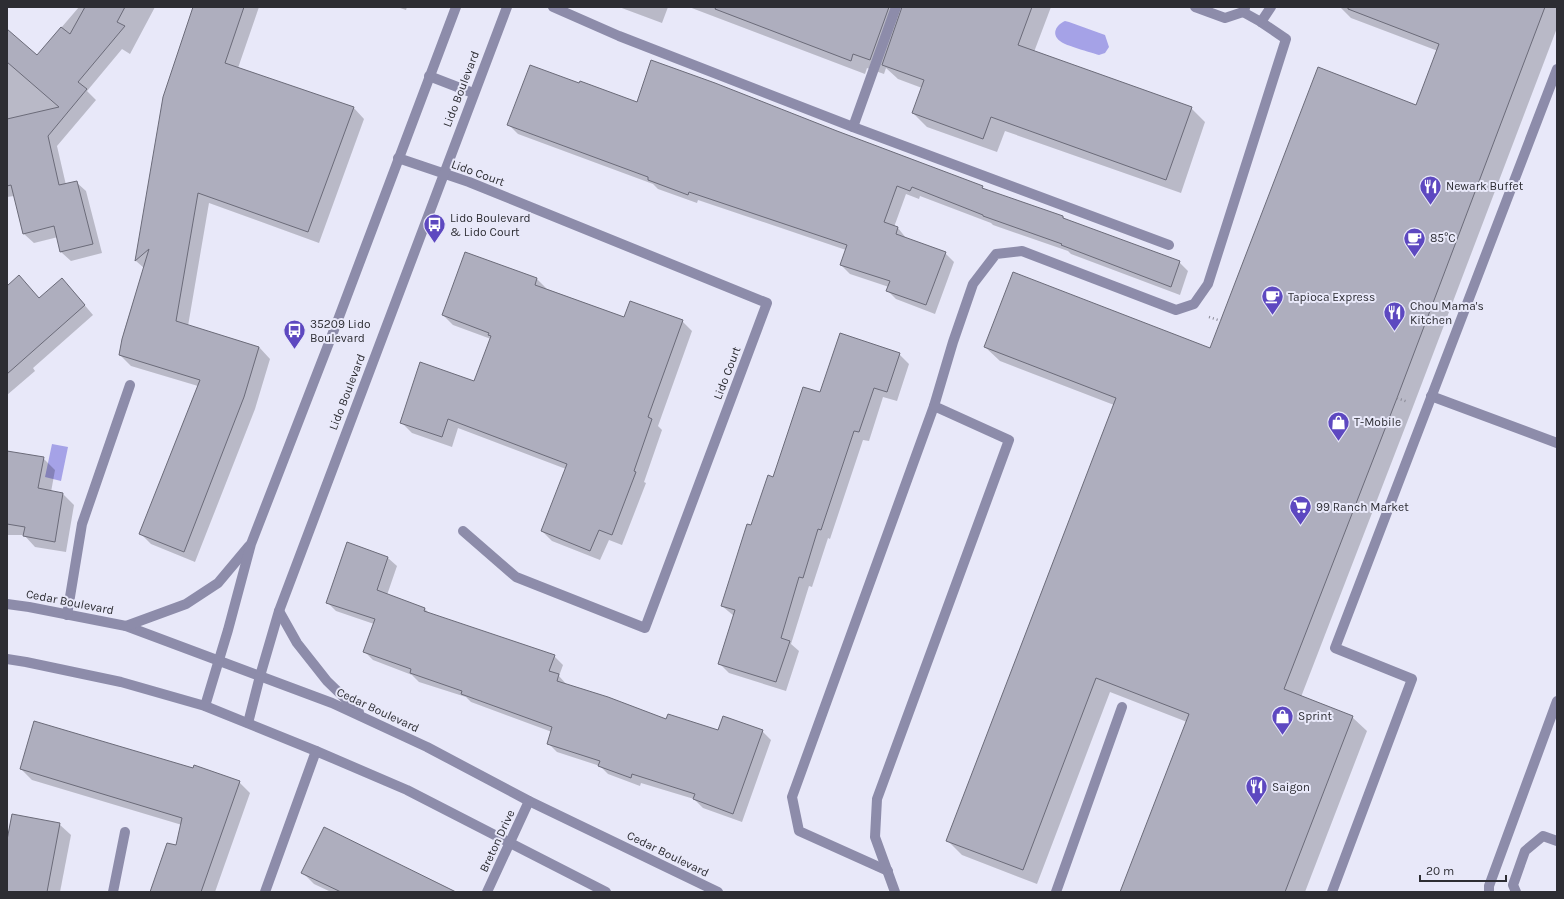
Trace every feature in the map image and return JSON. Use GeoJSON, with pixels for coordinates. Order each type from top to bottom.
{"type":"FeatureCollection","features":[{"type":"Feature","properties":{"kind":"street"},"geometry":{"type":"LineString","coordinates":[[205,706],[219,661],[250,544],[339,317],[456,7]]}},
{"type":"Feature","properties":{"kind":"street","name":"Lido Boulevard"},"geometry":{"type":"LineString","coordinates":[[248,723],[279,611],[473,93],[507,7]]}},
{"type":"Feature","properties":{"kind":"street"},"geometry":{"type":"LineString","coordinates":[[552,7],[619,36],[853,127],[1169,245]]}},
{"type":"Feature","properties":{"kind":"street"},"geometry":{"type":"LineString","coordinates":[[853,127],[896,7]]}},
{"type":"Feature","properties":{"kind":"street"},"geometry":{"type":"LineString","coordinates":[[888,871],[799,831],[792,797],[934,406],[972,284],[996,254],[1022,251],[1176,310],[1194,304],[1208,284],[1286,39],[1244,10],[1225,18],[1195,7]]}},
{"type":"Feature","properties":{"kind":"street"},"geometry":{"type":"LineString","coordinates":[[1261,22],[1271,7]]}},
{"type":"Feature","properties":{"kind":"street"},"geometry":{"type":"LineString","coordinates":[[1332,892],[1412,679],[1335,648],[1557,69]]}},
{"type":"Feature","properties":{"kind":"street"},"geometry":{"type":"LineString","coordinates":[[429,76],[473,93]]}},
{"type":"Feature","properties":{"kind":"street"},"geometry":{"type":"LineString","coordinates":[[1547,94],[1557,98]]}},
{"type":"Feature","properties":{"kind":"street","name":"Lido Court"},"geometry":{"type":"LineString","coordinates":[[398,158],[469,182],[767,303],[645,628],[516,577],[463,531]]}},
{"type":"Feature","properties":{"kind":"street"},"geometry":{"type":"LineString","coordinates":[[67,614],[82,524],[130,385]]}},
{"type":"Feature","properties":{"kind":"street"},"geometry":{"type":"LineString","coordinates":[[1431,396],[1557,443]]}},
{"type":"Feature","properties":{"kind":"street"},"geometry":{"type":"LineString","coordinates":[[895,892],[875,837],[877,799],[1009,440],[934,406]]}},
{"type":"Feature","properties":{"kind":"street"},"geometry":{"type":"LineString","coordinates":[[126,626],[186,604],[218,583],[250,544]]}},
{"type":"Feature","properties":{"kind":"street","name":"Cedar Boulevard"},"geometry":{"type":"LineString","coordinates":[[7,604],[126,626],[332,703],[427,747],[529,801],[718,892]]}},
{"type":"Feature","properties":{"kind":"street"},"geometry":{"type":"LineString","coordinates":[[279,611],[297,643],[327,681],[365,718]]}},
{"type":"Feature","properties":{"kind":"street"},"geometry":{"type":"LineString","coordinates":[[7,659],[121,682],[205,706],[407,790],[606,892]]}},
{"type":"Feature","properties":{"kind":"street"},"geometry":{"type":"LineString","coordinates":[[1489,892],[1489,886],[1557,700]]}},
{"type":"Feature","properties":{"kind":"street"},"geometry":{"type":"LineString","coordinates":[[1056,892],[1122,707]]}},
{"type":"Feature","properties":{"kind":"street"},"geometry":{"type":"LineString","coordinates":[[265,892],[316,751]]}},
{"type":"Feature","properties":{"kind":"street","name":"Breton Drive"},"geometry":{"type":"LineString","coordinates":[[488,892],[529,801]]}},
{"type":"Feature","properties":{"kind":"street"},"geometry":{"type":"LineString","coordinates":[[113,892],[125,832]]}},
{"type":"Feature","properties":{"kind":"street"},"geometry":{"type":"LineString","coordinates":[[1516,892],[1513,885],[1525,851],[1543,836],[1557,841]]}},
{"type":"Feature","properties":{"kind":"shaded area"},"geometry":{"type":"Polygon","coordinates":[[[1065,21],[1105,35],[1109,47],[1105,53],[1099,55],[1073,47],[1060,41],[1055,33],[1057,27],[1065,21]]]}},
{"type":"Feature","properties":{"kind":"shaded area"},"geometry":{"type":"Polygon","coordinates":[[[52,444],[68,447],[61,481],[45,477],[52,444]]]}},
{"type":"Feature","properties":{"kind":"building"},"geometry":{"type":"Polygon","coordinates":[[[85,7],[125,7],[117,22],[125,26],[78,82],[87,89],[48,136],[59,185],[77,181],[93,244],[60,252],[54,226],[23,234],[11,185],[7,186],[7,119],[59,107],[7,62],[7,29],[37,55],[61,27],[70,34],[85,7]]]}},
{"type":"Feature","properties":{"kind":"building"},"geometry":{"type":"Polygon","coordinates":[[[193,7],[244,7],[225,63],[354,107],[308,232],[198,193],[176,321],[259,347],[244,397],[184,552],[139,534],[200,380],[119,355],[122,339],[149,249],[135,261],[163,97],[193,7]]]}},
{"type":"Feature","properties":{"kind":"building"},"geometry":{"type":"Polygon","coordinates":[[[716,7],[889,7],[870,60],[853,54],[851,61],[715,9],[716,7]]]}},
{"type":"Feature","properties":{"kind":"building"},"geometry":{"type":"Polygon","coordinates":[[[902,7],[1032,7],[1018,45],[1192,107],[1166,180],[991,117],[983,139],[912,113],[924,80],[882,65],[902,7]]]}},
{"type":"Feature","properties":{"kind":"building"},"geometry":{"type":"Polygon","coordinates":[[[1348,7],[1545,7],[1397,398],[1284,689],[1353,716],[1285,892],[1120,892],[1189,714],[1096,678],[1023,870],[946,841],[1116,398],[984,347],[1013,272],[1210,348],[1318,67],[1416,105],[1439,44],[1348,9],[1348,7]]]}},
{"type":"Feature","properties":{"kind":"building"},"geometry":{"type":"Polygon","coordinates":[[[651,60],[715,83],[983,186],[982,188],[1063,216],[1063,218],[1180,261],[1171,287],[1061,245],[1062,244],[983,216],[912,187],[910,191],[897,186],[884,222],[898,227],[896,234],[946,252],[926,305],[886,291],[890,281],[840,265],[847,245],[689,192],[688,195],[648,180],[648,177],[507,125],[530,65],[579,83],[580,81],[637,102],[651,60]]]}},
{"type":"Feature","properties":{"kind":"building"},"geometry":{"type":"Polygon","coordinates":[[[465,252],[537,278],[535,285],[624,317],[630,301],[683,320],[648,417],[652,419],[634,471],[636,472],[612,535],[599,530],[590,551],[541,531],[567,464],[448,419],[442,437],[400,423],[420,362],[474,381],[491,336],[488,335],[489,333],[442,315],[465,252]]]}},
{"type":"Feature","properties":{"kind":"building"},"geometry":{"type":"Polygon","coordinates":[[[19,275],[39,298],[62,278],[85,305],[7,374],[7,286],[19,275]]]}},
{"type":"Feature","properties":{"kind":"building"},"geometry":{"type":"Polygon","coordinates":[[[840,333],[900,353],[887,392],[874,388],[859,432],[854,431],[821,530],[818,529],[803,578],[799,577],[781,638],[790,641],[776,682],[718,664],[735,610],[721,606],[747,524],[751,525],[768,475],[773,477],[803,387],[820,392],[840,333]]]}},
{"type":"Feature","properties":{"kind":"building"},"geometry":{"type":"Polygon","coordinates":[[[7,451],[44,457],[38,488],[63,493],[55,542],[23,536],[25,527],[7,524],[7,451]]]}},
{"type":"Feature","properties":{"kind":"building"},"geometry":{"type":"Polygon","coordinates":[[[347,542],[388,557],[377,590],[425,608],[424,611],[555,655],[549,671],[559,674],[557,681],[608,697],[666,719],[668,714],[718,730],[723,716],[763,730],[733,814],[693,799],[695,794],[632,774],[631,778],[598,766],[600,761],[547,744],[552,727],[461,694],[462,691],[410,673],[411,669],[363,652],[375,619],[326,603],[347,542]]]}},
{"type":"Feature","properties":{"kind":"building"},"geometry":{"type":"Polygon","coordinates":[[[34,721],[193,768],[194,765],[240,781],[201,892],[150,892],[167,843],[176,845],[182,818],[20,769],[34,721]]]}},
{"type":"Feature","properties":{"kind":"building"},"geometry":{"type":"Polygon","coordinates":[[[12,814],[60,823],[47,892],[7,892],[7,840],[12,814]]]}},
{"type":"Feature","properties":{"kind":"building"},"geometry":{"type":"Polygon","coordinates":[[[324,827],[456,892],[341,892],[301,873],[324,827]]]}},
{"type":"Feature","properties":{"kind":"place","name":"Newark Buffet"},"geometry":{"type":"Point","coordinates":[1431,206]}},
{"type":"Feature","properties":{"kind":"place","name":"Lido Boulevard & Lido Court"},"geometry":{"type":"Point","coordinates":[434,244]}},
{"type":"Feature","properties":{"kind":"place","name":"85°C"},"geometry":{"type":"Point","coordinates":[1414,258]}},
{"type":"Feature","properties":{"kind":"place","name":"Tapioca Express"},"geometry":{"type":"Point","coordinates":[1272,316]}},
{"type":"Feature","properties":{"kind":"place","name":"Chou Mama's Kitchen"},"geometry":{"type":"Point","coordinates":[1395,332]}},
{"type":"Feature","properties":{"kind":"place","name":"35209 Lido Boulevard"},"geometry":{"type":"Point","coordinates":[294,350]}},
{"type":"Feature","properties":{"kind":"place","name":"T-Mobile"},"geometry":{"type":"Point","coordinates":[1339,442]}},
{"type":"Feature","properties":{"kind":"place","name":"99 Ranch Market"},"geometry":{"type":"Point","coordinates":[1300,526]}},
{"type":"Feature","properties":{"kind":"place","name":"Sprint"},"geometry":{"type":"Point","coordinates":[1282,736]}},
{"type":"Feature","properties":{"kind":"place","name":"Saigon"},"geometry":{"type":"Point","coordinates":[1256,806]}}]}
